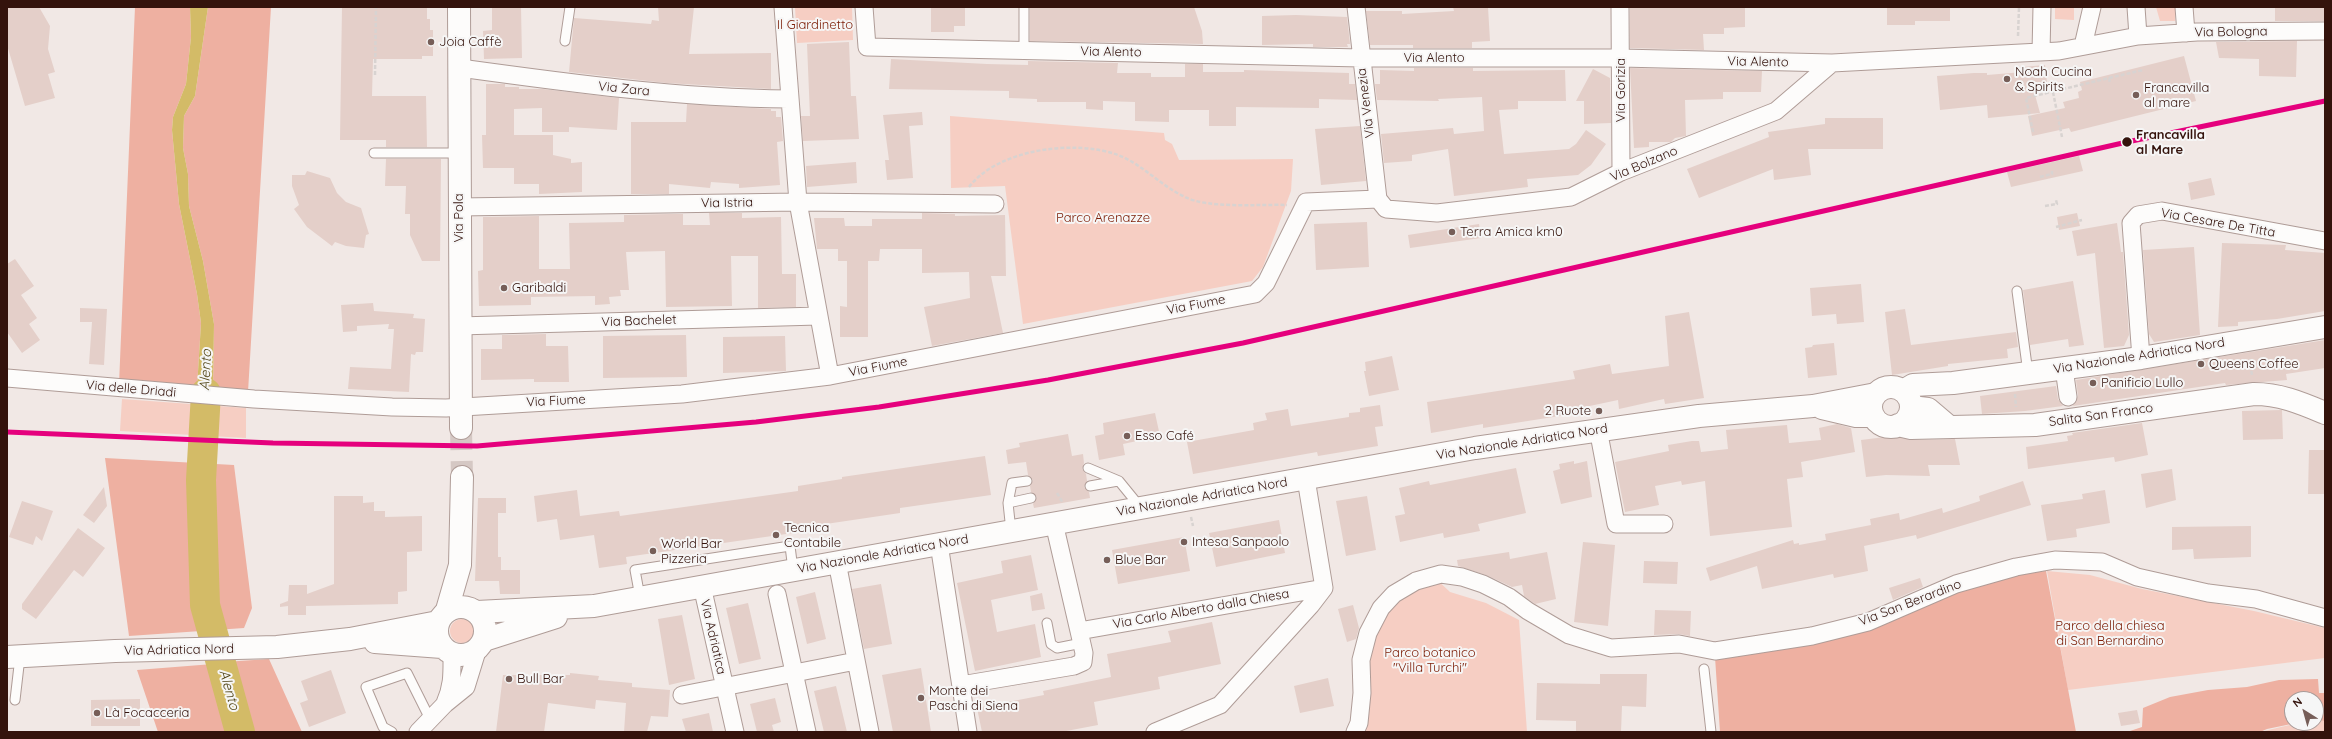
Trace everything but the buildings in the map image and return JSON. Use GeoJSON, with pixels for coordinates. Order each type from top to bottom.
{"type":"FeatureCollection","features":[{"type":"Feature","properties":{"kind":"main road","name":"Via Pola"},"geometry":{"type":"LineString","coordinates":[[459,7],[460,68],[458,207],[461,428]]}},
{"type":"Feature","properties":{"kind":"main road","name":"Via Nazionale Adriatica Nord"},"geometry":{"type":"LineString","coordinates":[[1908,401],[1953,383],[2141,358],[2325,327]]}},
{"type":"Feature","properties":{"kind":"main road","name":"Via Nazionale Adriatica Nord"},"geometry":{"type":"LineString","coordinates":[[458,613],[594,606],[1475,448],[1598,429],[1699,416],[1813,406],[1876,394],[1886,388],[1898,388],[1908,401],[1907,418],[1898,425],[1886,426],[1876,420],[1873,416],[1856,416],[1813,406]]}},
{"type":"Feature","properties":{"kind":"main road"},"geometry":{"type":"LineString","coordinates":[[1873,416],[1871,404],[1876,394]]}},
{"type":"Feature","properties":{"kind":"main road","name":"Salita San Franco"},"geometry":{"type":"LineString","coordinates":[[1898,425],[1912,428],[2035,425],[2254,394],[2272,394],[2295,400],[2325,413]]}},
{"type":"Feature","properties":{"kind":"main road"},"geometry":{"type":"LineString","coordinates":[[1908,401],[1928,409],[1948,426]]}},
{"type":"Feature","properties":{"kind":"main road"},"geometry":{"type":"LineString","coordinates":[[458,613],[485,625],[481,644],[465,654],[447,650],[437,635],[458,613],[462,477]]}},
{"type":"Feature","properties":{"kind":"main road","name":"Via Nazionale Adriatica Nord"},"geometry":{"type":"LineString","coordinates":[[481,644],[594,606]]}},
{"type":"Feature","properties":{"kind":"main road","name":"Via Adriatica Nord"},"geometry":{"type":"LineString","coordinates":[[14,657],[115,651],[277,648],[350,639],[458,613]]}},
{"type":"Feature","properties":{"kind":"main road","name":"Via Adriatica Nord"},"geometry":{"type":"LineString","coordinates":[[350,639],[447,650]]}},
{"type":"Feature","properties":{"kind":"street"},"geometry":{"type":"LineString","coordinates":[[783,7],[798,202],[830,376]]}},
{"type":"Feature","properties":{"kind":"street","name":"Via Alento"},"geometry":{"type":"LineString","coordinates":[[864,7],[867,47],[1361,58],[1621,58],[1832,63],[2041,52]]}},
{"type":"Feature","properties":{"kind":"street","name":"Via Venezia"},"geometry":{"type":"LineString","coordinates":[[1356,7],[1378,199]]}},
{"type":"Feature","properties":{"kind":"street","name":"Via Gorizia"},"geometry":{"type":"LineString","coordinates":[[1620,7],[1621,172]]}},
{"type":"Feature","properties":{"kind":"street"},"geometry":{"type":"LineString","coordinates":[[2042,7],[2041,52],[2082,46],[2092,7]]}},
{"type":"Feature","properties":{"kind":"street"},"geometry":{"type":"LineString","coordinates":[[2136,7],[2138,36]]}},
{"type":"Feature","properties":{"kind":"street"},"geometry":{"type":"LineString","coordinates":[[2184,7],[2186,33]]}},
{"type":"Feature","properties":{"kind":"street","name":"Via Bologna"},"geometry":{"type":"LineString","coordinates":[[2082,46],[2138,36],[2186,33],[2325,32]]}},
{"type":"Feature","properties":{"kind":"street","name":"Via Bolzano"},"geometry":{"type":"LineString","coordinates":[[1378,199],[1386,209],[1437,213],[1572,197],[1621,172],[1776,111],[1832,63]]}},
{"type":"Feature","properties":{"kind":"street","name":"Via Zara"},"geometry":{"type":"LineString","coordinates":[[460,68],[612,88],[731,98],[789,99]]}},
{"type":"Feature","properties":{"kind":"street","name":"Via Fiume"},"geometry":{"type":"LineString","coordinates":[[254,399],[392,407],[460,406],[682,394],[830,376],[1255,294],[1266,283],[1306,202],[1378,199]]}},
{"type":"Feature","properties":{"kind":"street","name":"Via Istria"},"geometry":{"type":"LineString","coordinates":[[458,207],[798,202],[995,204]]}},
{"type":"Feature","properties":{"kind":"street","name":"Via Cesare De Titta"},"geometry":{"type":"LineString","coordinates":[[2141,358],[2131,223],[2138,214],[2162,211],[2325,242]]}},
{"type":"Feature","properties":{"kind":"street","name":"Via Bachelet"},"geometry":{"type":"LineString","coordinates":[[459,326],[818,316]]}},
{"type":"Feature","properties":{"kind":"street"},"geometry":{"type":"LineString","coordinates":[[2064,368],[2068,397]]}},
{"type":"Feature","properties":{"kind":"street","name":"Via delle Driadi"},"geometry":{"type":"LineString","coordinates":[[7,378],[254,399]]}},
{"type":"Feature","properties":{"kind":"street"},"geometry":{"type":"LineString","coordinates":[[1598,429],[1616,524],[1664,524]]}},
{"type":"Feature","properties":{"kind":"street"},"geometry":{"type":"LineString","coordinates":[[1306,479],[1324,588]]}},
{"type":"Feature","properties":{"kind":"street"},"geometry":{"type":"LineString","coordinates":[[961,685],[1074,666],[1083,662],[1081,637],[1054,523]]}},
{"type":"Feature","properties":{"kind":"street"},"geometry":{"type":"LineString","coordinates":[[939,544],[968,732]]}},
{"type":"Feature","properties":{"kind":"street","name":"Via San Berardino"},"geometry":{"type":"LineString","coordinates":[[1355,732],[1359,723],[1362,693],[1361,660],[1368,633],[1381,608],[1394,594],[1416,581],[1441,574],[1462,577],[1483,584],[1509,597],[1528,611],[1568,635],[1611,648],[1679,644],[1715,651],[1812,636],[1868,622],[1956,584],[2016,567],[2055,560],[2102,562],[2137,577],[2208,593],[2256,599],[2325,618]]}},
{"type":"Feature","properties":{"kind":"street"},"geometry":{"type":"LineString","coordinates":[[837,562],[870,732]]}},
{"type":"Feature","properties":{"kind":"street","name":"Via Adriatica"},"geometry":{"type":"LineString","coordinates":[[702,586],[735,732]]}},
{"type":"Feature","properties":{"kind":"street","name":"Via Carlo Alberto dalla Chiesa"},"geometry":{"type":"LineString","coordinates":[[1081,637],[1324,588]]}},
{"type":"Feature","properties":{"kind":"street","name":"Via Carlo Alberto dalla Chiesa"},"geometry":{"type":"LineString","coordinates":[[1155,732],[1200,713],[1298,603],[1324,588]]}},
{"type":"Feature","properties":{"kind":"street"},"geometry":{"type":"LineString","coordinates":[[777,594],[807,732]]}},
{"type":"Feature","properties":{"kind":"street"},"geometry":{"type":"LineString","coordinates":[[418,732],[444,704],[466,687],[481,644]]}},
{"type":"Feature","properties":{"kind":"street"},"geometry":{"type":"LineString","coordinates":[[444,704],[451,690],[453,677],[447,650]]}},
{"type":"Feature","properties":{"kind":"street","name":"Via Adriatica"},"geometry":{"type":"LineString","coordinates":[[682,695],[856,661]]}},
{"type":"Feature","properties":{"kind":"lane"},"geometry":{"type":"LineString","coordinates":[[565,41],[570,7]]}},
{"type":"Feature","properties":{"kind":"lane"},"geometry":{"type":"LineString","coordinates":[[1024,7],[1024,50]]}},
{"type":"Feature","properties":{"kind":"lane"},"geometry":{"type":"LineString","coordinates":[[374,153],[459,153]]}},
{"type":"Feature","properties":{"kind":"lane"},"geometry":{"type":"LineString","coordinates":[[2017,291],[2028,373]]}},
{"type":"Feature","properties":{"kind":"lane"},"geometry":{"type":"LineString","coordinates":[[1088,468],[1119,481],[1142,508]]}},
{"type":"Feature","properties":{"kind":"lane"},"geometry":{"type":"LineString","coordinates":[[1011,531],[1008,503],[1012,483],[1027,481]]}},
{"type":"Feature","properties":{"kind":"lane"},"geometry":{"type":"LineString","coordinates":[[1090,486],[1119,481]]}},
{"type":"Feature","properties":{"kind":"lane"},"geometry":{"type":"LineString","coordinates":[[1008,503],[1031,498]]}},
{"type":"Feature","properties":{"kind":"lane"},"geometry":{"type":"LineString","coordinates":[[640,598],[635,570],[790,546],[793,570]]}},
{"type":"Feature","properties":{"kind":"lane"},"geometry":{"type":"LineString","coordinates":[[1046,623],[1051,644],[1057,648],[1081,637]]}},
{"type":"Feature","properties":{"kind":"lane"},"geometry":{"type":"LineString","coordinates":[[14,657],[15,700]]}},
{"type":"Feature","properties":{"kind":"lane"},"geometry":{"type":"LineString","coordinates":[[1704,669],[1711,732]]}},
{"type":"Feature","properties":{"kind":"lane"},"geometry":{"type":"LineString","coordinates":[[392,732],[383,726],[366,687],[408,673],[430,719]]}},
{"type":"Feature","properties":{"kind":"path"},"geometry":{"type":"LineString","coordinates":[[375,75],[376,7]]}},
{"type":"Feature","properties":{"kind":"path"},"geometry":{"type":"LineString","coordinates":[[2018,36],[2019,7]]}},
{"type":"Feature","properties":{"kind":"path"},"geometry":{"type":"LineString","coordinates":[[2033,132],[2026,98],[2143,70]]}},
{"type":"Feature","properties":{"kind":"path"},"geometry":{"type":"LineString","coordinates":[[2108,78],[2110,84]]}},
{"type":"Feature","properties":{"kind":"path"},"geometry":{"type":"LineString","coordinates":[[2053,92],[2062,137]]}},
{"type":"Feature","properties":{"kind":"path"},"geometry":{"type":"LineString","coordinates":[[956,203],[972,183],[988,168],[1032,151],[1090,149],[1118,155],[1185,197],[1209,204],[1287,205]]}},
{"type":"Feature","properties":{"kind":"path"},"geometry":{"type":"LineString","coordinates":[[2040,176],[2052,174],[2052,171]]}},
{"type":"Feature","properties":{"kind":"path"},"geometry":{"type":"LineString","coordinates":[[2045,206],[2057,204],[2056,200]]}},
{"type":"Feature","properties":{"kind":"path"},"geometry":{"type":"LineString","coordinates":[[2056,227],[2082,220]]}},
{"type":"Feature","properties":{"kind":"path"},"geometry":{"type":"LineString","coordinates":[[2247,339],[2254,394]]}},
{"type":"Feature","properties":{"kind":"green space","name":"Il Giardinetto"},"geometry":{"type":"Polygon","coordinates":[[[795,7],[852,7],[853,40],[797,43],[795,7]]]}},
{"type":"Feature","properties":{"kind":"green space"},"geometry":{"type":"Polygon","coordinates":[[[2055,7],[2074,7],[2074,20],[2055,19],[2055,7]]]}},
{"type":"Feature","properties":{"kind":"green space"},"geometry":{"type":"Polygon","coordinates":[[[2156,7],[2175,7],[2175,21],[2160,21],[2156,7]]]}},
{"type":"Feature","properties":{"kind":"green space","name":"Parco Arenazze"},"geometry":{"type":"Polygon","coordinates":[[[950,116],[1164,133],[1165,140],[1172,144],[1179,160],[1293,159],[1291,191],[1263,267],[1252,281],[1023,324],[1005,186],[951,188],[950,116]]]}},
{"type":"Feature","properties":{"kind":"green space"},"geometry":{"type":"Polygon","coordinates":[[[122,399],[246,408],[246,438],[120,431],[122,399]]]}},
{"type":"Feature","properties":{"kind":"green space","name":"Parco della chiesa di San Bernardino"},"geometry":{"type":"Polygon","coordinates":[[[2047,571],[2090,575],[2142,589],[2254,611],[2325,628],[2325,658],[2068,690],[2047,571]]]}},
{"type":"Feature","properties":{"kind":"green space","name":"Parco botanico \"Villa Turchi\""},"geometry":{"type":"Polygon","coordinates":[[[1433,576],[1450,592],[1486,603],[1519,620],[1527,732],[1351,732],[1375,610],[1433,576]]]}},
{"type":"Feature","properties":{"kind":"green space"},"geometry":{"type":"Polygon","coordinates":[[[462,619],[470,623],[474,631],[470,639],[462,643],[454,639],[450,631],[454,623],[462,619]]]}},
{"type":"Feature","properties":{"kind":"green space"},"geometry":{"type":"Polygon","coordinates":[[[2325,721],[2325,732],[2260,732],[2284,726],[2284,731],[2324,731],[2325,721]]]}},
{"type":"Feature","properties":{"kind":"shaded area"},"geometry":{"type":"Polygon","coordinates":[[[135,7],[190,7],[191,37],[186,84],[173,117],[172,130],[179,204],[197,294],[201,323],[197,388],[119,384],[135,7]]]}},
{"type":"Feature","properties":{"kind":"shaded area"},"geometry":{"type":"Polygon","coordinates":[[[208,7],[271,7],[248,392],[213,390],[214,324],[203,261],[189,206],[188,174],[183,148],[184,116],[195,96],[208,7]]]}},
{"type":"Feature","properties":{"kind":"shaded area"},"geometry":{"type":"Polygon","coordinates":[[[105,458],[234,465],[252,608],[244,628],[129,636],[105,458]]]}},
{"type":"Feature","properties":{"kind":"shaded area"},"geometry":{"type":"Polygon","coordinates":[[[2046,571],[2076,732],[1720,732],[1715,657],[1948,595],[2014,574],[2046,571]]]}},
{"type":"Feature","properties":{"kind":"shaded area"},"geometry":{"type":"Polygon","coordinates":[[[269,659],[302,732],[245,732],[224,662],[269,659]]]}},
{"type":"Feature","properties":{"kind":"shaded area"},"geometry":{"type":"Polygon","coordinates":[[[213,664],[236,732],[158,732],[137,670],[213,664]]]}},
{"type":"Feature","properties":{"kind":"shaded area"},"geometry":{"type":"Polygon","coordinates":[[[2318,679],[2319,691],[2284,691],[2284,725],[2260,732],[2127,732],[2142,727],[2143,708],[2170,697],[2208,690],[2247,687],[2279,680],[2318,679]]]}},
{"type":"Feature","properties":{"kind":"shaded area"},"geometry":{"type":"Polygon","coordinates":[[[2324,693],[2325,693],[2324,721],[2324,693]]]}},
{"type":"Feature","properties":{"kind":"water"},"geometry":{"type":"Polygon","coordinates":[[[190,7],[208,7],[195,96],[184,116],[183,148],[188,174],[189,206],[203,261],[214,324],[213,390],[197,388],[201,323],[197,294],[179,204],[172,130],[173,117],[186,84],[191,37],[190,7]]]}},
{"type":"Feature","properties":{"kind":"water"},"geometry":{"type":"Polygon","coordinates":[[[197,404],[212,405],[211,435],[191,434],[196,418],[197,404]]]}},
{"type":"Feature","properties":{"kind":"water"},"geometry":{"type":"Polygon","coordinates":[[[224,662],[245,732],[236,732],[213,664],[224,662]]]}},
{"type":"Feature","properties":{"kind":"waterway","name":"Alento"},"geometry":{"type":"LineString","coordinates":[[206,393],[201,480],[205,605],[240,732]]}},
{"type":"Feature","properties":{"kind":"tunnel"},"geometry":{"type":"LineString","coordinates":[[461,428],[462,477]]}},
{"type":"Feature","properties":{"kind":"transit line"},"geometry":{"type":"LineString","coordinates":[[7,432],[273,443],[477,446],[756,422],[879,407],[1048,380],[1243,343],[2127,142],[2325,101]]}},
{"type":"Feature","properties":{"kind":"place","name":"Joia Caffè"},"geometry":{"type":"Point","coordinates":[431,42]}},
{"type":"Feature","properties":{"kind":"place","name":"Noah Cucina & Spirits"},"geometry":{"type":"Point","coordinates":[2007,79]}},
{"type":"Feature","properties":{"kind":"place","name":"Francavilla al mare"},"geometry":{"type":"Point","coordinates":[2136,95]}},
{"type":"Feature","properties":{"kind":"place","name":"Francavilla al Mare"},"geometry":{"type":"Point","coordinates":[2127,142]}},
{"type":"Feature","properties":{"kind":"place","name":"Terra Amica km0"},"geometry":{"type":"Point","coordinates":[1452,232]}},
{"type":"Feature","properties":{"kind":"place","name":"Garibaldi"},"geometry":{"type":"Point","coordinates":[504,288]}},
{"type":"Feature","properties":{"kind":"place","name":"Queens Coffee"},"geometry":{"type":"Point","coordinates":[2201,364]}},
{"type":"Feature","properties":{"kind":"place","name":"Panificio Lullo"},"geometry":{"type":"Point","coordinates":[2093,383]}},
{"type":"Feature","properties":{"kind":"place","name":"2 Ruote"},"geometry":{"type":"Point","coordinates":[1599,411]}},
{"type":"Feature","properties":{"kind":"place","name":"Esso Café"},"geometry":{"type":"Point","coordinates":[1127,436]}},
{"type":"Feature","properties":{"kind":"place","name":"Tecnica Contabile"},"geometry":{"type":"Point","coordinates":[776,535]}},
{"type":"Feature","properties":{"kind":"place","name":"Intesa Sanpaolo"},"geometry":{"type":"Point","coordinates":[1184,542]}},
{"type":"Feature","properties":{"kind":"place","name":"World Bar Pizzeria"},"geometry":{"type":"Point","coordinates":[653,551]}},
{"type":"Feature","properties":{"kind":"place","name":"Blue Bar"},"geometry":{"type":"Point","coordinates":[1107,560]}},
{"type":"Feature","properties":{"kind":"place","name":"Bull Bar"},"geometry":{"type":"Point","coordinates":[509,679]}},
{"type":"Feature","properties":{"kind":"place","name":"Monte dei Paschi di Siena"},"geometry":{"type":"Point","coordinates":[921,698]}},
{"type":"Feature","properties":{"kind":"place","name":"Là Focacceria"},"geometry":{"type":"Point","coordinates":[97,713]}}]}
